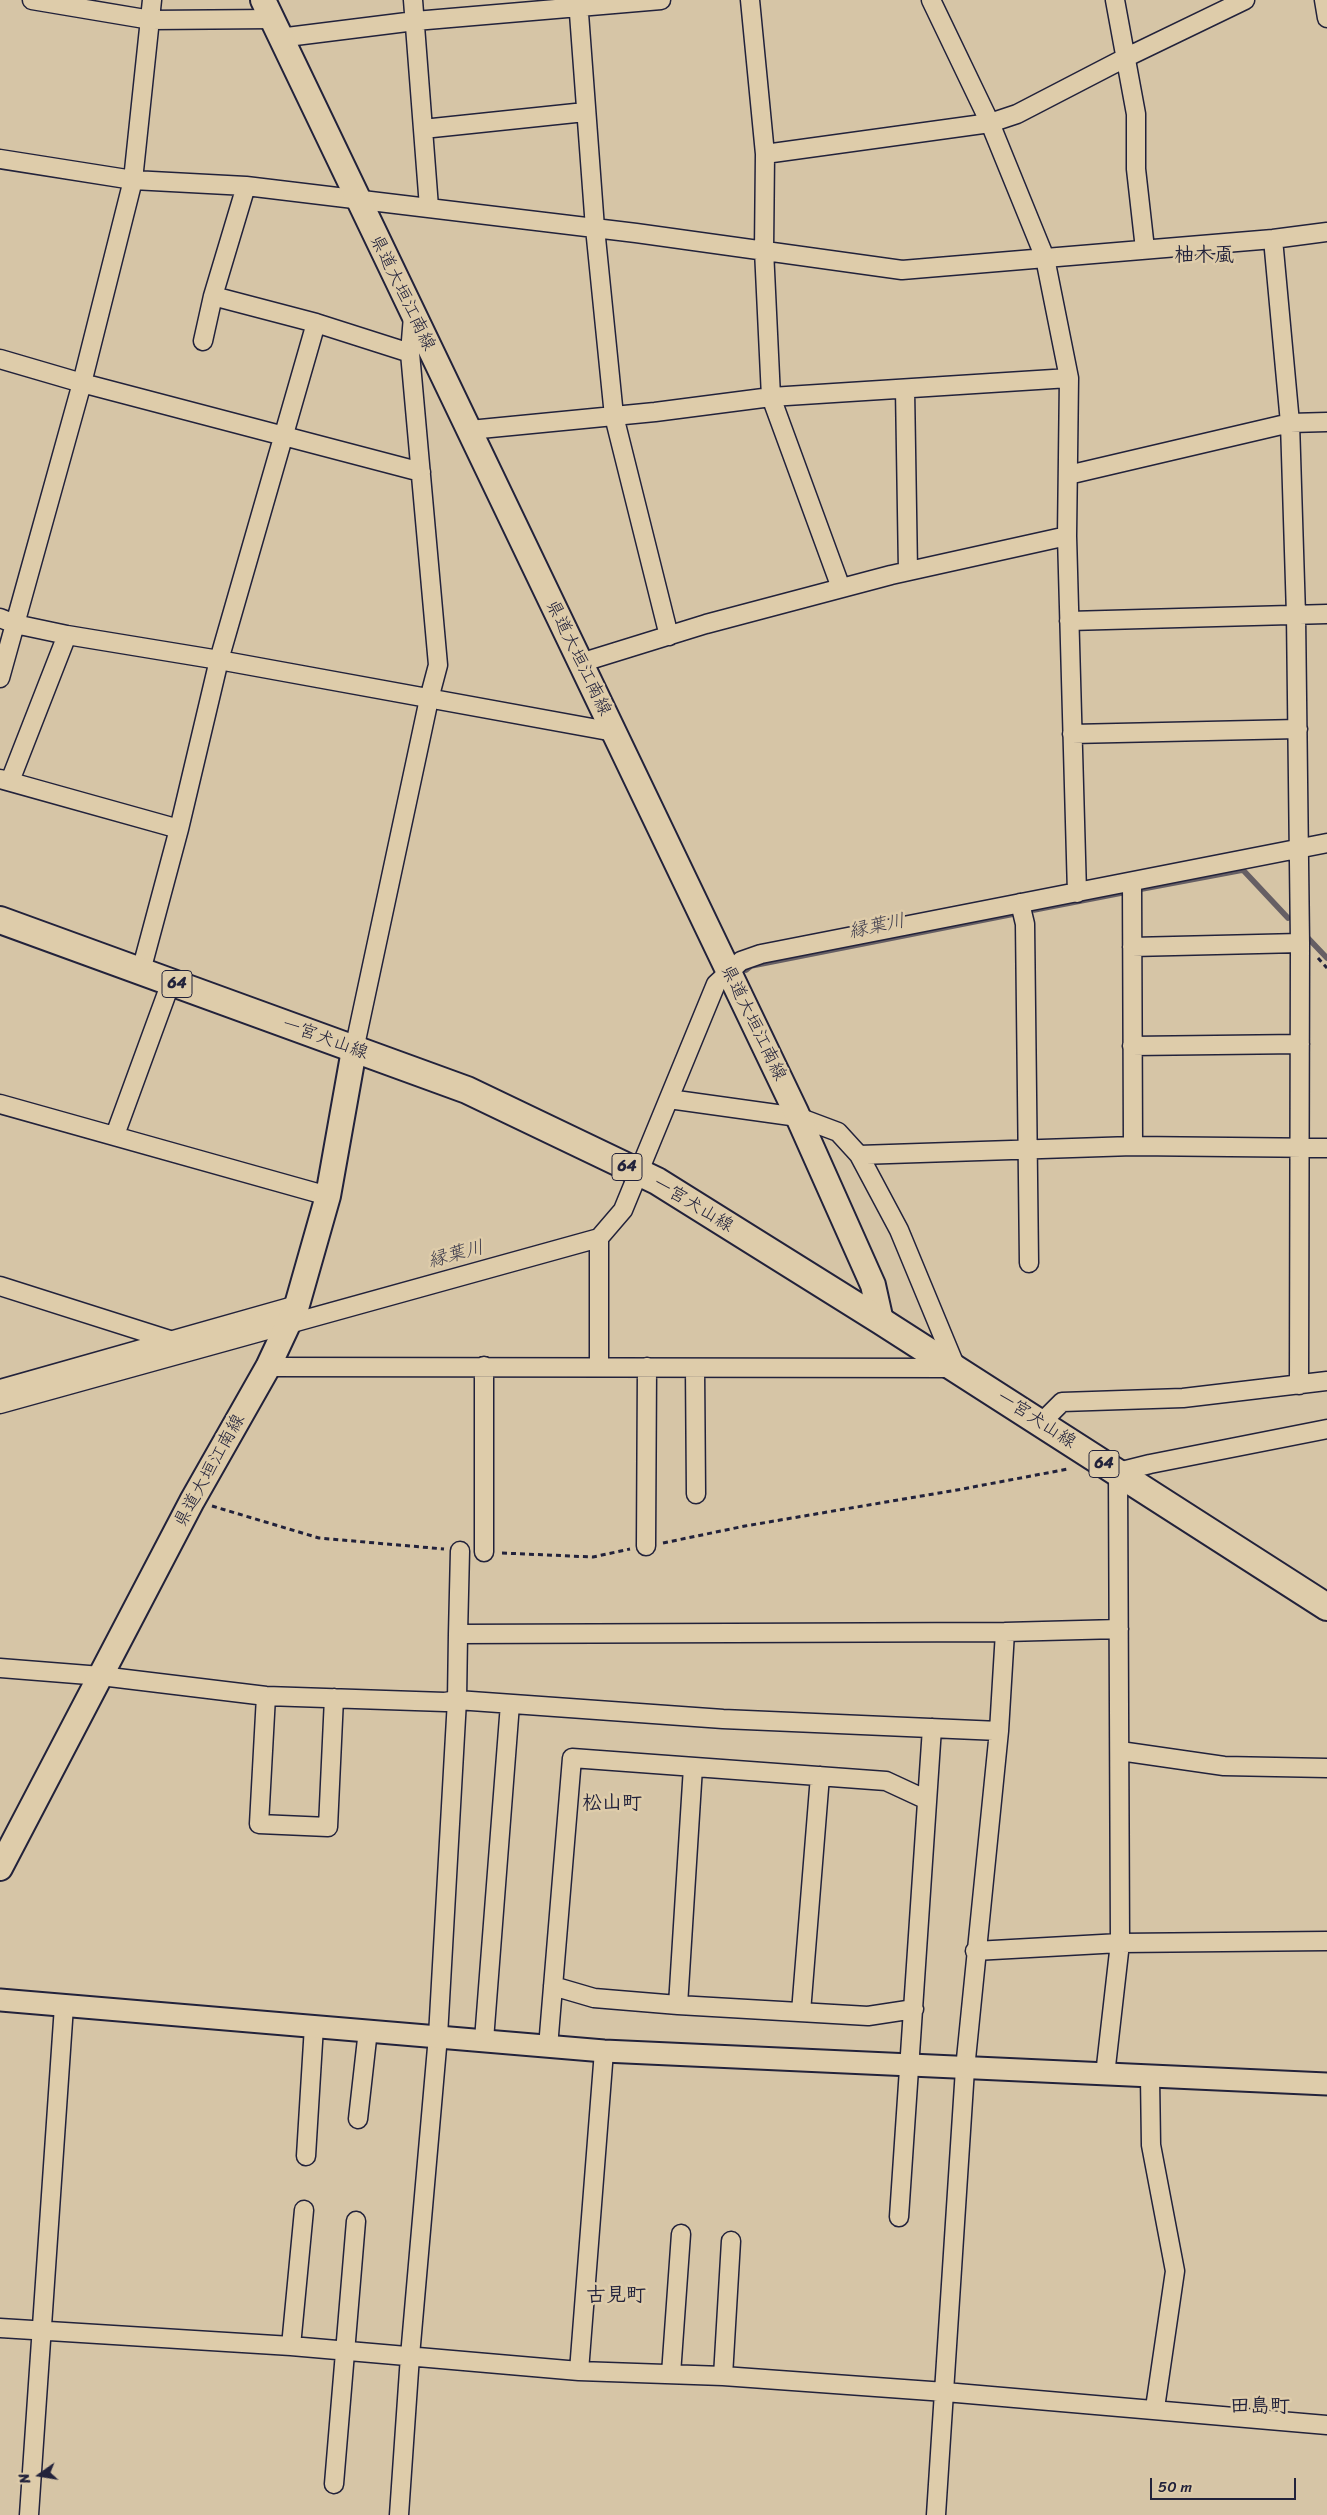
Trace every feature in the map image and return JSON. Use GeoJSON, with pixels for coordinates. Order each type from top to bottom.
{"type":"FeatureCollection","features":[{"type":"Feature","properties":{"kind":"main road","name":"県道大垣江南線"},"geometry":{"type":"LineString","coordinates":[[271,19],[413,316],[470,430],[580,664],[798,1117],[873,1285],[881,1321]]}},
{"type":"Feature","properties":{"kind":"main road","name":"一宮犬山線"},"geometry":{"type":"LineString","coordinates":[[0,920],[467,1090],[657,1181],[881,1321],[1327,1607]]}},
{"type":"Feature","properties":{"kind":"main road","name":"県道大垣江南線"},"geometry":{"type":"LineString","coordinates":[[0,1868],[192,1501],[268,1367],[293,1314],[328,1196],[354,1050]]}},
{"type":"Feature","properties":{"kind":"street"},"geometry":{"type":"LineString","coordinates":[[32,0],[151,20],[415,21],[578,3],[661,0]]}},
{"type":"Feature","properties":{"kind":"street"},"geometry":{"type":"LineString","coordinates":[[0,678],[8,621],[82,383],[133,180],[152,0]]}},
{"type":"Feature","properties":{"kind":"street"},"geometry":{"type":"LineString","coordinates":[[413,0],[429,207]]}},
{"type":"Feature","properties":{"kind":"street"},"geometry":{"type":"LineString","coordinates":[[750,0],[765,154],[764,250],[771,397],[841,588]]}},
{"type":"Feature","properties":{"kind":"street"},"geometry":{"type":"LineString","coordinates":[[931,0],[990,123],[1044,258],[1069,378],[1067,536],[1077,893]]}},
{"type":"Feature","properties":{"kind":"street"},"geometry":{"type":"LineString","coordinates":[[1115,0],[1127,56],[1136,114],[1136,169],[1145,249]]}},
{"type":"Feature","properties":{"kind":"street"},"geometry":{"type":"LineString","coordinates":[[765,154],[990,123],[1017,114],[1127,56],[1245,0]]}},
{"type":"Feature","properties":{"kind":"street"},"geometry":{"type":"LineString","coordinates":[[1324,0],[1327,18]]}},
{"type":"Feature","properties":{"kind":"street"},"geometry":{"type":"LineString","coordinates":[[578,3],[595,228],[614,416],[669,636]]}},
{"type":"Feature","properties":{"kind":"street"},"geometry":{"type":"LineString","coordinates":[[423,129],[585,112]]}},
{"type":"Feature","properties":{"kind":"street"},"geometry":{"type":"LineString","coordinates":[[0,159],[133,180],[246,186],[429,207],[764,250],[902,270],[1273,240],[1327,232]]}},
{"type":"Feature","properties":{"kind":"street"},"geometry":{"type":"LineString","coordinates":[[203,341],[213,296],[246,186]]}},
{"type":"Feature","properties":{"kind":"street"},"geometry":{"type":"LineString","coordinates":[[1273,240],[1290,423],[1296,615],[1300,850],[1299,1385]]}},
{"type":"Feature","properties":{"kind":"street"},"geometry":{"type":"LineString","coordinates":[[213,296],[316,323],[410,353]]}},
{"type":"Feature","properties":{"kind":"street"},"geometry":{"type":"LineString","coordinates":[[354,1050],[429,699],[438,665],[410,353],[413,316]]}},
{"type":"Feature","properties":{"kind":"street"},"geometry":{"type":"LineString","coordinates":[[141,970],[180,829],[219,660],[316,323]]}},
{"type":"Feature","properties":{"kind":"street"},"geometry":{"type":"LineString","coordinates":[[0,359],[82,383],[421,472]]}},
{"type":"Feature","properties":{"kind":"street"},"geometry":{"type":"LineString","coordinates":[[470,430],[614,416],[771,397],[1069,378]]}},
{"type":"Feature","properties":{"kind":"street"},"geometry":{"type":"LineString","coordinates":[[905,389],[908,571]]}},
{"type":"Feature","properties":{"kind":"street"},"geometry":{"type":"LineString","coordinates":[[1068,475],[1290,423],[1327,422]]}},
{"type":"Feature","properties":{"kind":"street"},"geometry":{"type":"LineString","coordinates":[[580,664],[669,636],[841,588],[908,571],[1067,536]]}},
{"type":"Feature","properties":{"kind":"street"},"geometry":{"type":"LineString","coordinates":[[1069,621],[1327,614]]}},
{"type":"Feature","properties":{"kind":"street"},"geometry":{"type":"LineString","coordinates":[[8,621],[67,634],[614,732]]}},
{"type":"Feature","properties":{"kind":"street"},"geometry":{"type":"LineString","coordinates":[[67,634],[5,780],[180,829]]}},
{"type":"Feature","properties":{"kind":"street"},"geometry":{"type":"LineString","coordinates":[[1072,734],[1298,729]]}},
{"type":"Feature","properties":{"kind":"street"},"geometry":{"type":"LineString","coordinates":[[0,1404],[48,1383],[293,1314],[599,1238],[623,1210],[716,984],[728,970],[741,961],[761,954],[1300,850],[1327,843]]}},
{"type":"Feature","properties":{"kind":"street"},"geometry":{"type":"LineString","coordinates":[[1132,882],[1133,1146]]}},
{"type":"Feature","properties":{"kind":"street"},"geometry":{"type":"LineString","coordinates":[[1020,903],[1024,924],[1029,1263]]}},
{"type":"Feature","properties":{"kind":"street"},"geometry":{"type":"LineString","coordinates":[[1132,947],[1300,943]]}},
{"type":"Feature","properties":{"kind":"street"},"geometry":{"type":"LineString","coordinates":[[115,1135],[171,982]]}},
{"type":"Feature","properties":{"kind":"street"},"geometry":{"type":"LineString","coordinates":[[1132,1046],[1300,1044]]}},
{"type":"Feature","properties":{"kind":"street"},"geometry":{"type":"LineString","coordinates":[[268,1367],[484,1366],[955,1369],[899,1230],[859,1155],[838,1132],[798,1117],[669,1099]]}},
{"type":"Feature","properties":{"kind":"street"},"geometry":{"type":"LineString","coordinates":[[0,1104],[328,1196]]}},
{"type":"Feature","properties":{"kind":"street"},"geometry":{"type":"LineString","coordinates":[[859,1155],[1133,1146],[1327,1148]]}},
{"type":"Feature","properties":{"kind":"street"},"geometry":{"type":"LineString","coordinates":[[599,1238],[599,1367]]}},
{"type":"Feature","properties":{"kind":"street"},"geometry":{"type":"LineString","coordinates":[[0,1286],[168,1349]]}},
{"type":"Feature","properties":{"kind":"street"},"geometry":{"type":"LineString","coordinates":[[484,1366],[484,1552]]}},
{"type":"Feature","properties":{"kind":"street"},"geometry":{"type":"LineString","coordinates":[[646,1546],[647,1367]]}},
{"type":"Feature","properties":{"kind":"street"},"geometry":{"type":"LineString","coordinates":[[694,1368],[696,1494]]}},
{"type":"Feature","properties":{"kind":"street"},"geometry":{"type":"LineString","coordinates":[[1041,1423],[1062,1402],[1183,1398],[1327,1381]]}},
{"type":"Feature","properties":{"kind":"street"},"geometry":{"type":"LineString","coordinates":[[0,1389],[48,1383]]}},
{"type":"Feature","properties":{"kind":"street"},"geometry":{"type":"LineString","coordinates":[[1105,2075],[1120,1943],[1118,1472],[1327,1429]]}},
{"type":"Feature","properties":{"kind":"street"},"geometry":{"type":"LineString","coordinates":[[399,2515],[410,2356],[438,2036],[457,1700],[460,1551]]}},
{"type":"Feature","properties":{"kind":"street"},"geometry":{"type":"LineString","coordinates":[[458,1634],[1005,1632],[1119,1629]]}},
{"type":"Feature","properties":{"kind":"street"},"geometry":{"type":"LineString","coordinates":[[936,2515],[965,2069],[975,1951],[999,1731],[1005,1632]]}},
{"type":"Feature","properties":{"kind":"street"},"geometry":{"type":"LineString","coordinates":[[0,1668],[101,1676],[266,1696],[445,1702],[457,1700],[722,1719],[999,1731]]}},
{"type":"Feature","properties":{"kind":"street"},"geometry":{"type":"LineString","coordinates":[[266,1696],[259,1824],[328,1828],[334,1698]]}},
{"type":"Feature","properties":{"kind":"street"},"geometry":{"type":"LineString","coordinates":[[484,2040],[510,1704]]}},
{"type":"Feature","properties":{"kind":"street"},"geometry":{"type":"LineString","coordinates":[[899,2217],[932,1728]]}},
{"type":"Feature","properties":{"kind":"street"},"geometry":{"type":"LineString","coordinates":[[1120,1751],[1224,1766],[1327,1768]]}},
{"type":"Feature","properties":{"kind":"street"},"geometry":{"type":"LineString","coordinates":[[548,2047],[572,1758],[886,1781],[927,1800]]}},
{"type":"Feature","properties":{"kind":"street"},"geometry":{"type":"LineString","coordinates":[[678,2005],[692,1767]]}},
{"type":"Feature","properties":{"kind":"street"},"geometry":{"type":"LineString","coordinates":[[801,2012],[820,1776]]}},
{"type":"Feature","properties":{"kind":"street"},"geometry":{"type":"LineString","coordinates":[[975,1951],[1120,1943],[1327,1941]]}},
{"type":"Feature","properties":{"kind":"street"},"geometry":{"type":"LineString","coordinates":[[553,1986],[594,1998],[678,2005],[868,2016],[914,2009]]}},
{"type":"Feature","properties":{"kind":"street"},"geometry":{"type":"LineString","coordinates":[[0,2000],[604,2051],[910,2067],[1327,2084]]}},
{"type":"Feature","properties":{"kind":"street"},"geometry":{"type":"LineString","coordinates":[[29,2515],[40,2331],[64,2006]]}},
{"type":"Feature","properties":{"kind":"street"},"geometry":{"type":"LineString","coordinates":[[306,2156],[314,2026]]}},
{"type":"Feature","properties":{"kind":"street"},"geometry":{"type":"LineString","coordinates":[[358,2119],[368,2030]]}},
{"type":"Feature","properties":{"kind":"street"},"geometry":{"type":"LineString","coordinates":[[578,2371],[604,2051]]}},
{"type":"Feature","properties":{"kind":"street"},"geometry":{"type":"LineString","coordinates":[[1150,2077],[1151,2145],[1175,2271],[1155,2408]]}},
{"type":"Feature","properties":{"kind":"street"},"geometry":{"type":"LineString","coordinates":[[291,2346],[304,2210]]}},
{"type":"Feature","properties":{"kind":"street"},"geometry":{"type":"LineString","coordinates":[[334,2484],[356,2220]]}},
{"type":"Feature","properties":{"kind":"street"},"geometry":{"type":"LineString","coordinates":[[670,2374],[681,2234]]}},
{"type":"Feature","properties":{"kind":"street"},"geometry":{"type":"LineString","coordinates":[[723,2376],[731,2241]]}},
{"type":"Feature","properties":{"kind":"street"},"geometry":{"type":"LineString","coordinates":[[0,2328],[345,2350],[578,2371],[723,2376],[945,2392],[1155,2408],[1327,2424]]}},
{"type":"Feature","properties":{"kind":"waterway","name":"縁葉川"},"geometry":{"type":"LineString","coordinates":[[1142,889],[1243,870],[1288,918]]}},
{"type":"Feature","properties":{"kind":"waterway","name":"縁葉川"},"geometry":{"type":"LineString","coordinates":[[1034,910],[1127,892]]}},
{"type":"Feature","properties":{"kind":"waterway","name":"縁葉川"},"geometry":{"type":"LineString","coordinates":[[746,970],[751,966],[1014,914]]}},
{"type":"Feature","properties":{"kind":"waterway","name":"縁葉川"},"geometry":{"type":"LineString","coordinates":[[1307,937],[1327,958]]}},
{"type":"Feature","properties":{"kind":"district","name":"柚木颪"},"geometry":{"type":"Point","coordinates":[1204,256]}},
{"type":"Feature","properties":{"kind":"district","name":"松山町"},"geometry":{"type":"Point","coordinates":[612,1804]}},
{"type":"Feature","properties":{"kind":"district","name":"古見町"},"geometry":{"type":"Point","coordinates":[616,2296]}},
{"type":"Feature","properties":{"kind":"district","name":"田島町"},"geometry":{"type":"Point","coordinates":[1260,2407]}}]}
